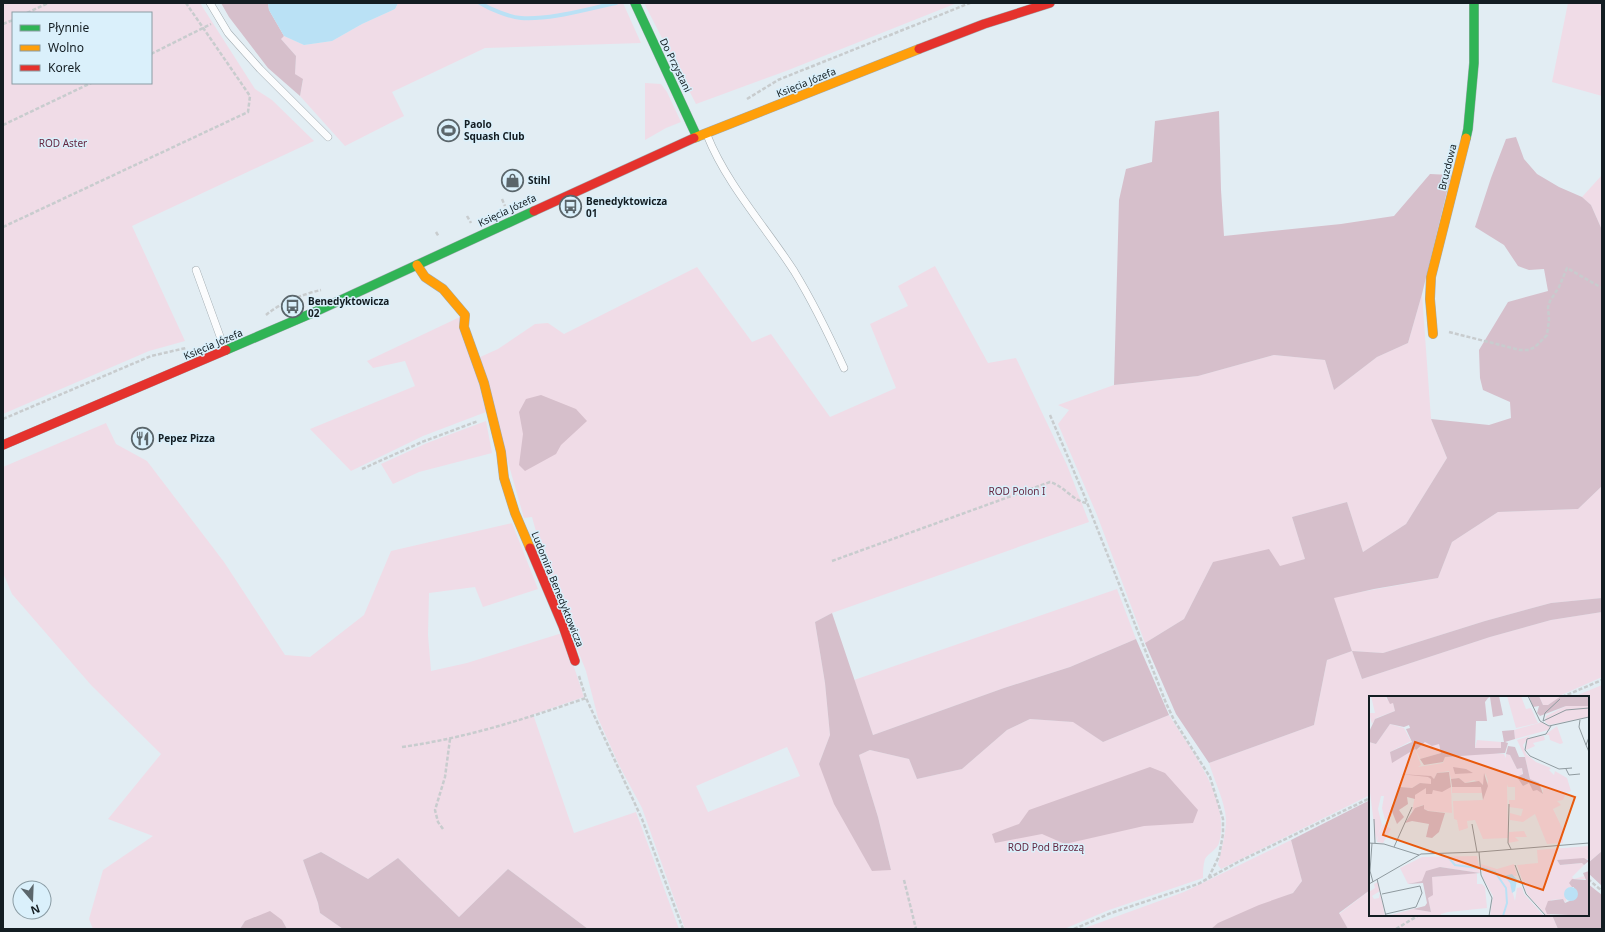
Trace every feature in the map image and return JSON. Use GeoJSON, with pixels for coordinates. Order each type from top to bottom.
{"type":"FeatureCollection","features":[{"type":"Feature","properties":{"kind":"main road","name":"Do Przystani"},"geometry":{"type":"LineString","coordinates":[[634,3],[697,137]]}},
{"type":"Feature","properties":{"kind":"main road","name":"Księcia Józefa"},"geometry":{"type":"LineString","coordinates":[[3,444],[225,351],[706,133],[977,27],[1050,3]]}},
{"type":"Feature","properties":{"kind":"main road","name":"Bruzdowa"},"geometry":{"type":"LineString","coordinates":[[1432,331],[1430,299],[1431,277],[1468,129],[1474,63],[1474,3]]}},
{"type":"Feature","properties":{"kind":"main road","name":"Ludomira Benedyktowicza"},"geometry":{"type":"LineString","coordinates":[[417,265],[425,277],[443,289],[465,315],[464,327],[466,335],[484,383],[501,452],[504,478],[515,513],[563,626],[575,661]]}},
{"type":"Feature","properties":{"kind":"lane"},"geometry":{"type":"LineString","coordinates":[[210,3],[228,33],[260,69],[328,137]]}},
{"type":"Feature","properties":{"kind":"lane"},"geometry":{"type":"LineString","coordinates":[[706,133],[728,176],[794,272],[829,335],[844,368]]}},
{"type":"Feature","properties":{"kind":"lane"},"geometry":{"type":"LineString","coordinates":[[196,270],[225,351]]}},
{"type":"Feature","properties":{"kind":"path"},"geometry":{"type":"LineString","coordinates":[[29,12],[48,3]]}},
{"type":"Feature","properties":{"kind":"path"},"geometry":{"type":"LineString","coordinates":[[3,226],[248,112],[250,96],[186,3]]}},
{"type":"Feature","properties":{"kind":"path"},"geometry":{"type":"LineString","coordinates":[[745,100],[778,80],[970,3]]}},
{"type":"Feature","properties":{"kind":"path"},"geometry":{"type":"LineString","coordinates":[[152,54],[212,24]]}},
{"type":"Feature","properties":{"kind":"path"},"geometry":{"type":"LineString","coordinates":[[3,125],[89,84]]}},
{"type":"Feature","properties":{"kind":"path"},"geometry":{"type":"LineString","coordinates":[[502,199],[505,206]]}},
{"type":"Feature","properties":{"kind":"path"},"geometry":{"type":"LineString","coordinates":[[467,216],[470,220]]}},
{"type":"Feature","properties":{"kind":"path"},"geometry":{"type":"LineString","coordinates":[[1432,331],[1529,350],[1542,342],[1546,335],[1549,320],[1548,307],[1567,268],[1602,288]]}},
{"type":"Feature","properties":{"kind":"path"},"geometry":{"type":"LineString","coordinates":[[262,318],[271,310],[309,293],[322,290]]}},
{"type":"Feature","properties":{"kind":"path"},"geometry":{"type":"LineString","coordinates":[[3,420],[151,356],[189,347]]}},
{"type":"Feature","properties":{"kind":"path"},"geometry":{"type":"LineString","coordinates":[[362,469],[422,442],[478,421],[492,414]]}},
{"type":"Feature","properties":{"kind":"path"},"geometry":{"type":"LineString","coordinates":[[1050,415],[1087,503],[1166,703],[1174,720],[1210,777],[1221,809],[1223,834],[1219,856],[1208,879]]}},
{"type":"Feature","properties":{"kind":"path"},"geometry":{"type":"LineString","coordinates":[[832,561],[1050,482],[1058,484],[1081,502],[1087,503]]}},
{"type":"Feature","properties":{"kind":"path","name":"Ludomira Benedyktowicza"},"geometry":{"type":"LineString","coordinates":[[575,661],[586,698],[642,819],[683,929]]}},
{"type":"Feature","properties":{"kind":"path"},"geometry":{"type":"LineString","coordinates":[[1564,696],[1602,680]]}},
{"type":"Feature","properties":{"kind":"path"},"geometry":{"type":"LineString","coordinates":[[402,747],[450,739],[492,729],[586,698]]}},
{"type":"Feature","properties":{"kind":"path"},"geometry":{"type":"LineString","coordinates":[[443,829],[438,822],[435,810],[445,777],[450,739]]}},
{"type":"Feature","properties":{"kind":"path"},"geometry":{"type":"LineString","coordinates":[[1074,929],[1111,913],[1177,892],[1208,879],[1238,862],[1369,798]]}},
{"type":"Feature","properties":{"kind":"path"},"geometry":{"type":"LineString","coordinates":[[904,880],[916,929]]}},
{"type":"Feature","properties":{"kind":"path"},"geometry":{"type":"LineString","coordinates":[[1589,880],[1602,891]]}},
{"type":"Feature","properties":{"kind":"path"},"geometry":{"type":"LineString","coordinates":[[1396,929],[1417,916]]}},
{"type":"Feature","properties":{"kind":"green space","name":"ROD Aster"},"geometry":{"type":"Polygon","coordinates":[[[3,3],[200,3],[255,89],[272,100],[314,141],[132,226],[185,341],[149,351],[3,414],[3,3]]]}},
{"type":"Feature","properties":{"kind":"green space"},"geometry":{"type":"Polygon","coordinates":[[[398,3],[623,3],[641,43],[485,48],[392,92],[404,116],[345,146],[300,96],[303,80],[295,74],[296,56],[281,39],[284,36],[304,45],[332,41],[362,24],[395,9],[398,3]]]}},
{"type":"Feature","properties":{"kind":"green space"},"geometry":{"type":"Polygon","coordinates":[[[644,3],[957,3],[786,71],[696,104],[644,3]]]}},
{"type":"Feature","properties":{"kind":"green space"},"geometry":{"type":"Polygon","coordinates":[[[1568,3],[1602,3],[1602,96],[1552,82],[1568,3]]]}},
{"type":"Feature","properties":{"kind":"green space"},"geometry":{"type":"Polygon","coordinates":[[[645,83],[661,84],[667,92],[681,122],[666,128],[645,140],[645,83]]]}},
{"type":"Feature","properties":{"kind":"green space"},"geometry":{"type":"Polygon","coordinates":[[[1602,175],[1602,230],[1591,205],[1582,197],[1602,175]]]}},
{"type":"Feature","properties":{"kind":"green space"},"geometry":{"type":"Polygon","coordinates":[[[935,266],[988,363],[1016,358],[1067,465],[1089,522],[832,613],[815,622],[825,683],[830,735],[819,764],[891,870],[878,817],[859,755],[870,750],[909,759],[917,779],[962,769],[1007,730],[1030,719],[1074,722],[1103,742],[1169,715],[1198,760],[1214,793],[1219,810],[1221,827],[1219,843],[1205,859],[1203,866],[1203,878],[1109,910],[1064,929],[685,929],[642,808],[619,765],[598,718],[586,671],[548,575],[532,517],[524,518],[478,358],[498,349],[535,324],[548,323],[564,334],[697,267],[752,342],[771,334],[830,417],[896,388],[870,324],[908,306],[898,286],[935,266]],[[787,747],[696,786],[708,812],[800,776],[787,747]]]}},
{"type":"Feature","properties":{"kind":"green space"},"geometry":{"type":"Polygon","coordinates":[[[1422,294],[1431,419],[1447,458],[1406,524],[1363,552],[1347,502],[1292,517],[1305,559],[1280,567],[1213,562],[1184,619],[1145,643],[1097,515],[1058,424],[1069,410],[1058,405],[1114,385],[1198,376],[1274,355],[1325,360],[1334,390],[1377,357],[1408,343],[1422,294]]]}},
{"type":"Feature","properties":{"kind":"green space"},"geometry":{"type":"Polygon","coordinates":[[[462,316],[486,412],[423,436],[351,471],[310,429],[415,386],[405,361],[373,368],[367,361],[462,316]]]}},
{"type":"Feature","properties":{"kind":"green space"},"geometry":{"type":"Polygon","coordinates":[[[486,421],[492,453],[419,472],[393,484],[381,464],[427,443],[486,421]]]}},
{"type":"Feature","properties":{"kind":"green space"},"geometry":{"type":"Polygon","coordinates":[[[106,423],[116,444],[147,461],[224,562],[285,655],[310,657],[364,615],[391,551],[512,523],[538,589],[483,607],[475,587],[429,593],[428,635],[431,671],[467,663],[563,634],[584,697],[532,715],[534,717],[574,833],[636,812],[679,929],[588,929],[508,869],[459,917],[398,858],[368,879],[321,852],[303,860],[320,913],[343,929],[287,929],[282,920],[245,921],[240,929],[93,929],[89,919],[103,870],[153,836],[108,819],[161,754],[91,685],[12,594],[3,573],[3,467],[106,423]]]}},
{"type":"Feature","properties":{"kind":"green space"},"geometry":{"type":"Polygon","coordinates":[[[1602,486],[1602,598],[1551,603],[1485,621],[1383,653],[1352,651],[1333,597],[1438,578],[1452,542],[1498,512],[1578,509],[1602,486]]]}},
{"type":"Feature","properties":{"kind":"green space"},"geometry":{"type":"Polygon","coordinates":[[[1117,589],[1136,639],[1070,667],[1004,688],[873,735],[854,680],[1117,589]]]}},
{"type":"Feature","properties":{"kind":"green space"},"geometry":{"type":"Polygon","coordinates":[[[1602,612],[1602,677],[1559,696],[1369,696],[1369,795],[1221,869],[1218,865],[1226,819],[1222,798],[1209,763],[1314,725],[1327,660],[1352,651],[1362,679],[1490,637],[1551,620],[1602,612]]]}},
{"type":"Feature","properties":{"kind":"green space"},"geometry":{"type":"Polygon","coordinates":[[[1602,685],[1602,851],[1589,862],[1589,696],[1575,696],[1602,685]]]}},
{"type":"Feature","properties":{"kind":"green space"},"geometry":{"type":"Polygon","coordinates":[[[1291,840],[1302,881],[1293,893],[1219,923],[1211,929],[1082,929],[1184,892],[1291,840]]]}},
{"type":"Feature","properties":{"kind":"green space"},"geometry":{"type":"Polygon","coordinates":[[[1369,891],[1369,916],[1552,916],[1558,929],[1348,929],[1339,914],[1369,891]]]}},
{"type":"Feature","properties":{"kind":"shaded area"},"geometry":{"type":"Polygon","coordinates":[[[221,3],[268,3],[269,10],[284,36],[281,39],[296,56],[295,74],[303,79],[300,96],[268,68],[229,17],[221,3]]]}},
{"type":"Feature","properties":{"kind":"shaded area"},"geometry":{"type":"Polygon","coordinates":[[[1219,111],[1224,236],[1341,224],[1394,216],[1430,174],[1451,175],[1422,294],[1408,343],[1377,357],[1334,390],[1325,360],[1274,355],[1198,376],[1114,385],[1119,200],[1126,169],[1152,162],[1155,121],[1219,111]]]}},
{"type":"Feature","properties":{"kind":"shaded area"},"geometry":{"type":"Polygon","coordinates":[[[1516,137],[1524,159],[1537,174],[1559,187],[1582,197],[1591,205],[1602,230],[1602,486],[1578,509],[1498,512],[1452,542],[1438,578],[1374,589],[1334,598],[1352,651],[1327,660],[1314,725],[1209,763],[1176,714],[1145,643],[1184,619],[1213,562],[1269,549],[1280,566],[1305,559],[1292,517],[1347,502],[1363,552],[1406,524],[1447,458],[1431,419],[1489,425],[1511,418],[1510,402],[1483,390],[1480,378],[1479,350],[1508,302],[1548,291],[1544,269],[1529,270],[1518,266],[1504,245],[1475,227],[1506,139],[1516,137]]]}},
{"type":"Feature","properties":{"kind":"shaded area"},"geometry":{"type":"Polygon","coordinates":[[[541,395],[576,409],[587,421],[561,445],[556,454],[525,471],[519,465],[523,434],[519,412],[526,399],[541,395]]]}},
{"type":"Feature","properties":{"kind":"shaded area"},"geometry":{"type":"Polygon","coordinates":[[[1602,598],[1602,612],[1551,620],[1490,637],[1362,679],[1352,651],[1383,653],[1485,621],[1551,603],[1602,598]]]}},
{"type":"Feature","properties":{"kind":"shaded area"},"geometry":{"type":"Polygon","coordinates":[[[832,613],[873,735],[1004,688],[1070,667],[1136,639],[1169,715],[1103,742],[1073,722],[1030,719],[1007,730],[962,769],[917,779],[909,759],[870,750],[859,755],[878,817],[891,870],[872,871],[834,804],[819,764],[830,735],[825,683],[815,622],[832,613]]]}},
{"type":"Feature","properties":{"kind":"shaded area"},"geometry":{"type":"Polygon","coordinates":[[[1150,767],[1165,773],[1198,810],[1193,823],[1144,826],[1065,844],[1042,834],[995,843],[992,834],[1019,824],[1029,810],[1150,767]]]}},
{"type":"Feature","properties":{"kind":"shaded area"},"geometry":{"type":"Polygon","coordinates":[[[1369,801],[1369,891],[1339,913],[1348,929],[1211,929],[1218,923],[1259,905],[1293,893],[1302,881],[1291,840],[1369,801]]]}},
{"type":"Feature","properties":{"kind":"shaded area"},"geometry":{"type":"Polygon","coordinates":[[[1602,851],[1602,886],[1589,874],[1589,862],[1602,851]]]}},
{"type":"Feature","properties":{"kind":"shaded area"},"geometry":{"type":"Polygon","coordinates":[[[321,852],[368,879],[398,858],[459,917],[508,869],[588,929],[343,929],[320,913],[303,860],[321,852]]]}},
{"type":"Feature","properties":{"kind":"shaded area"},"geometry":{"type":"Polygon","coordinates":[[[1589,885],[1602,895],[1602,929],[1558,929],[1552,916],[1589,916],[1589,885]]]}},
{"type":"Feature","properties":{"kind":"shaded area"},"geometry":{"type":"Polygon","coordinates":[[[270,911],[282,920],[287,929],[240,929],[245,921],[270,911]]]}},
{"type":"Feature","properties":{"kind":"water"},"geometry":{"type":"Polygon","coordinates":[[[268,3],[398,3],[395,9],[362,24],[332,41],[304,45],[284,36],[269,10],[268,3]]]}},
{"type":"Feature","properties":{"kind":"waterway"},"geometry":{"type":"LineString","coordinates":[[480,3],[494,10],[521,18],[569,14],[616,3]]}},
{"type":"Feature","properties":{"kind":"traffic: fast"},"geometry":{"type":"LineString","coordinates":[[635,3],[697,137]]}},
{"type":"Feature","properties":{"kind":"traffic: fast"},"geometry":{"type":"LineString","coordinates":[[1466,138],[1474,63],[1474,3]]}},
{"type":"Feature","properties":{"kind":"traffic: fast"},"geometry":{"type":"LineString","coordinates":[[226,350],[317,311],[534,211]]}},
{"type":"Feature","properties":{"kind":"traffic: slow"},"geometry":{"type":"LineString","coordinates":[[694,138],[919,49]]}},
{"type":"Feature","properties":{"kind":"traffic: slow"},"geometry":{"type":"LineString","coordinates":[[1433,334],[1430,299],[1431,277],[1466,138]]}},
{"type":"Feature","properties":{"kind":"traffic: slow"},"geometry":{"type":"LineString","coordinates":[[417,265],[425,277],[443,289],[465,315],[464,327],[484,383],[501,452],[504,478],[515,513],[530,548]]}},
{"type":"Feature","properties":{"kind":"traffic: jam"},"geometry":{"type":"LineString","coordinates":[[919,49],[984,24],[1050,3]]}},
{"type":"Feature","properties":{"kind":"traffic: jam"},"geometry":{"type":"LineString","coordinates":[[534,211],[694,138]]}},
{"type":"Feature","properties":{"kind":"traffic: jam"},"geometry":{"type":"LineString","coordinates":[[3,445],[226,350]]}},
{"type":"Feature","properties":{"kind":"traffic: jam"},"geometry":{"type":"LineString","coordinates":[[530,548],[563,626],[575,661]]}},
{"type":"Feature","properties":{"kind":"place","name":"Paolo Squash Club"},"geometry":{"type":"Point","coordinates":[449,130]}},
{"type":"Feature","properties":{"kind":"place","name":"Stihl"},"geometry":{"type":"Point","coordinates":[512,180]}},
{"type":"Feature","properties":{"kind":"place","name":"Benedyktowicza 01"},"geometry":{"type":"Point","coordinates":[571,207]}},
{"type":"Feature","properties":{"kind":"place","name":"Benedyktowicza 02"},"geometry":{"type":"Point","coordinates":[293,307]}},
{"type":"Feature","properties":{"kind":"place","name":"Pepez Pizza"},"geometry":{"type":"Point","coordinates":[142,438]}},
{"type":"Feature","properties":{"kind":"park label","name":"ROD Polon I"},"geometry":{"type":"Point","coordinates":[1017,491]}},
{"type":"Feature","properties":{"kind":"park label","name":"ROD Pod Brzozą"},"geometry":{"type":"Point","coordinates":[1046,847]}}]}
